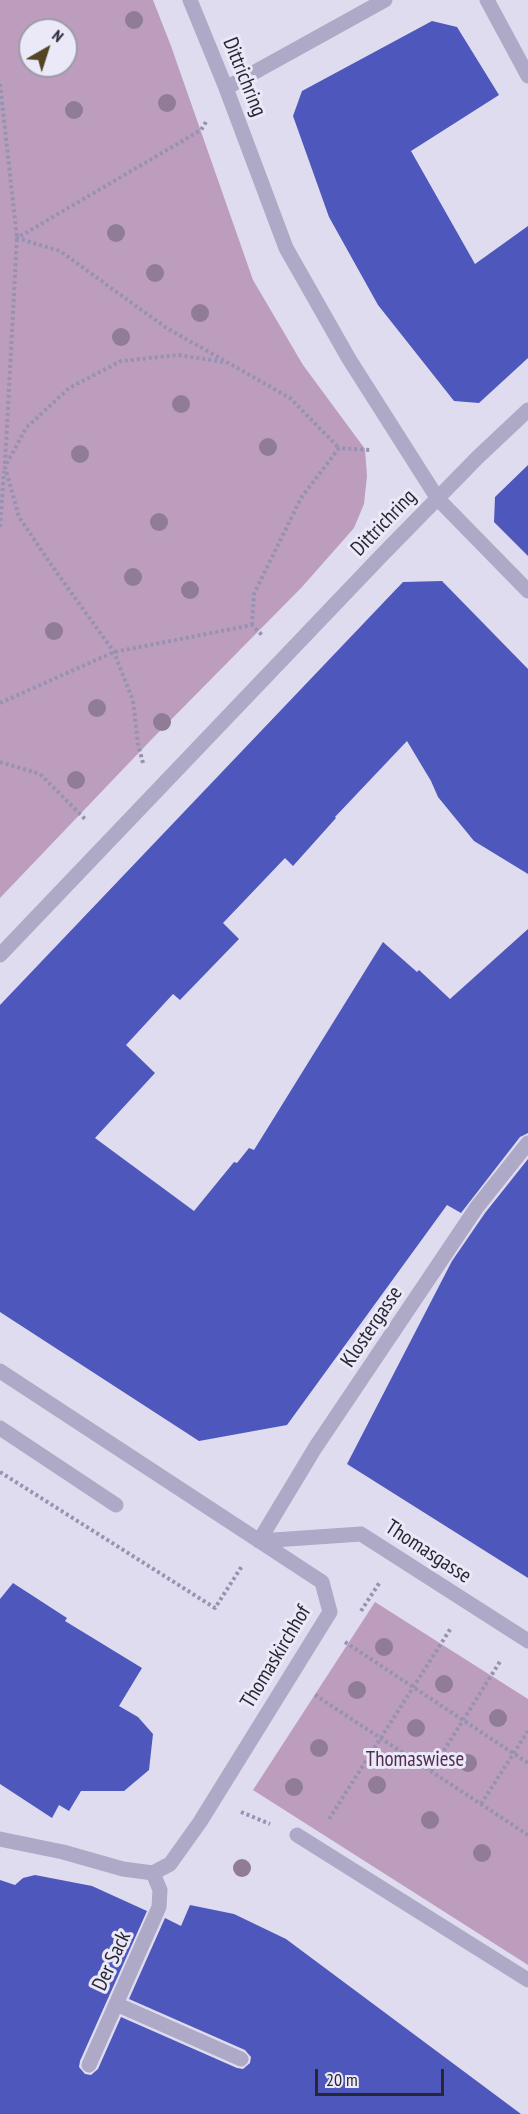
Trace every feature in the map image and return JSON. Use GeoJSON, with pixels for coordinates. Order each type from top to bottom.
{"type":"FeatureCollection","features":[{"type":"Feature","properties":{"kind":"street","name":"Dittrichring"},"geometry":{"type":"LineString","coordinates":[[0,955],[438,499],[350,359],[286,248],[226,88],[190,0]]}},
{"type":"Feature","properties":{"kind":"street"},"geometry":{"type":"LineString","coordinates":[[226,88],[385,0]]}},
{"type":"Feature","properties":{"kind":"street"},"geometry":{"type":"LineString","coordinates":[[487,0],[528,76]]}},
{"type":"Feature","properties":{"kind":"street"},"geometry":{"type":"LineString","coordinates":[[528,410],[438,499],[528,591]]}},
{"type":"Feature","properties":{"kind":"street","name":"Klostergasse"},"geometry":{"type":"LineString","coordinates":[[259,1541],[315,1448],[477,1207],[528,1143]]}},
{"type":"Feature","properties":{"kind":"street","name":"Thomaskirchhof"},"geometry":{"type":"LineString","coordinates":[[0,1371],[322,1582],[330,1612],[183,1845],[170,1864],[153,1873]]}},
{"type":"Feature","properties":{"kind":"street"},"geometry":{"type":"LineString","coordinates":[[0,1428],[116,1505]]}},
{"type":"Feature","properties":{"kind":"street","name":"Thomasgasse"},"geometry":{"type":"LineString","coordinates":[[259,1541],[361,1534],[528,1641]]}},
{"type":"Feature","properties":{"kind":"street"},"geometry":{"type":"LineString","coordinates":[[297,1835],[528,1980]]}},
{"type":"Feature","properties":{"kind":"street"},"geometry":{"type":"LineString","coordinates":[[0,1839],[63,1852],[123,1869],[153,1873]]}},
{"type":"Feature","properties":{"kind":"street","name":"Der Sack"},"geometry":{"type":"LineString","coordinates":[[89,2065],[159,1907],[160,1890],[153,1873]]}},
{"type":"Feature","properties":{"kind":"street"},"geometry":{"type":"LineString","coordinates":[[116,2004],[241,2059]]}},
{"type":"Feature","properties":{"kind":"path"},"geometry":{"type":"LineString","coordinates":[[0,84],[17,238],[0,527]]}},
{"type":"Feature","properties":{"kind":"path"},"geometry":{"type":"LineString","coordinates":[[17,238],[201,130],[226,88]]}},
{"type":"Feature","properties":{"kind":"path"},"geometry":{"type":"LineString","coordinates":[[17,238],[60,251],[165,327],[290,398],[339,448],[410,453]]}},
{"type":"Feature","properties":{"kind":"path"},"geometry":{"type":"LineString","coordinates":[[151,796],[138,744],[133,701],[114,652],[19,517],[5,467],[26,428],[69,388],[121,361],[178,355],[228,363]]}},
{"type":"Feature","properties":{"kind":"path"},"geometry":{"type":"LineString","coordinates":[[284,657],[252,625],[254,594],[302,498],[339,448]]}},
{"type":"Feature","properties":{"kind":"path"},"geometry":{"type":"LineString","coordinates":[[0,703],[114,652],[252,625]]}},
{"type":"Feature","properties":{"kind":"path"},"geometry":{"type":"LineString","coordinates":[[0,762],[40,774],[108,842]]}},
{"type":"Feature","properties":{"kind":"path"},"geometry":{"type":"LineString","coordinates":[[0,1472],[215,1608],[259,1541]]}},
{"type":"Feature","properties":{"kind":"path"},"geometry":{"type":"LineString","coordinates":[[342,1640],[528,1763]]}},
{"type":"Feature","properties":{"kind":"path"},"geometry":{"type":"LineString","coordinates":[[312,1845],[442,1642]]}},
{"type":"Feature","properties":{"kind":"path"},"geometry":{"type":"LineString","coordinates":[[431,1771],[493,1674]]}},
{"type":"Feature","properties":{"kind":"path"},"geometry":{"type":"LineString","coordinates":[[309,1691],[528,1835]]}},
{"type":"Feature","properties":{"kind":"path"},"geometry":{"type":"LineString","coordinates":[[481,1804],[528,1731]]}},
{"type":"Feature","properties":{"kind":"path"},"geometry":{"type":"LineString","coordinates":[[235,1810],[297,1835]]}},
{"type":"Feature","properties":{"kind":"green space"},"geometry":{"type":"Polygon","coordinates":[[[0,0],[153,0],[253,280],[303,365],[365,449],[367,476],[364,504],[354,528],[302,587],[0,898],[0,0]]]}},
{"type":"Feature","properties":{"kind":"green space","name":"Thomaswiese"},"geometry":{"type":"Polygon","coordinates":[[[375,1602],[528,1699],[528,1965],[253,1790],[375,1602]]]}},
{"type":"Feature","properties":{"kind":"building"},"geometry":{"type":"Polygon","coordinates":[[[432,21],[457,27],[499,95],[411,151],[475,264],[528,226],[528,358],[479,403],[454,401],[378,305],[329,217],[293,116],[302,91],[432,21]]]}},
{"type":"Feature","properties":{"kind":"building"},"geometry":{"type":"Polygon","coordinates":[[[528,465],[528,556],[494,522],[495,497],[528,465]]]}},
{"type":"Feature","properties":{"kind":"building"},"geometry":{"type":"Polygon","coordinates":[[[442,581],[528,669],[528,874],[474,841],[438,797],[407,741],[335,817],[293,866],[285,858],[223,923],[239,939],[180,1000],[173,994],[126,1045],[155,1073],[95,1138],[194,1211],[234,1162],[237,1163],[249,1148],[254,1150],[383,942],[417,972],[419,970],[450,999],[528,929],[528,1133],[520,1137],[461,1213],[447,1205],[287,1425],[199,1441],[0,1312],[0,1005],[403,582],[442,581]]]}},
{"type":"Feature","properties":{"kind":"building"},"geometry":{"type":"Polygon","coordinates":[[[528,1159],[528,1578],[347,1464],[452,1261],[485,1213],[528,1159]]]}},
{"type":"Feature","properties":{"kind":"building"},"geometry":{"type":"Polygon","coordinates":[[[13,1583],[67,1618],[65,1621],[142,1668],[119,1706],[138,1717],[153,1734],[149,1770],[124,1791],[81,1791],[69,1811],[59,1805],[52,1818],[0,1784],[0,1599],[13,1583]]]}},
{"type":"Feature","properties":{"kind":"building"},"geometry":{"type":"Polygon","coordinates":[[[35,1875],[92,1886],[147,1911],[80,2061],[79,2067],[85,2074],[91,2075],[98,2069],[121,2017],[237,2068],[243,2069],[250,2063],[251,2057],[245,2050],[129,1999],[165,1918],[181,1926],[190,1905],[234,1914],[286,1939],[521,2114],[0,2114],[0,1880],[15,1885],[23,1878],[35,1875]]]}}]}
